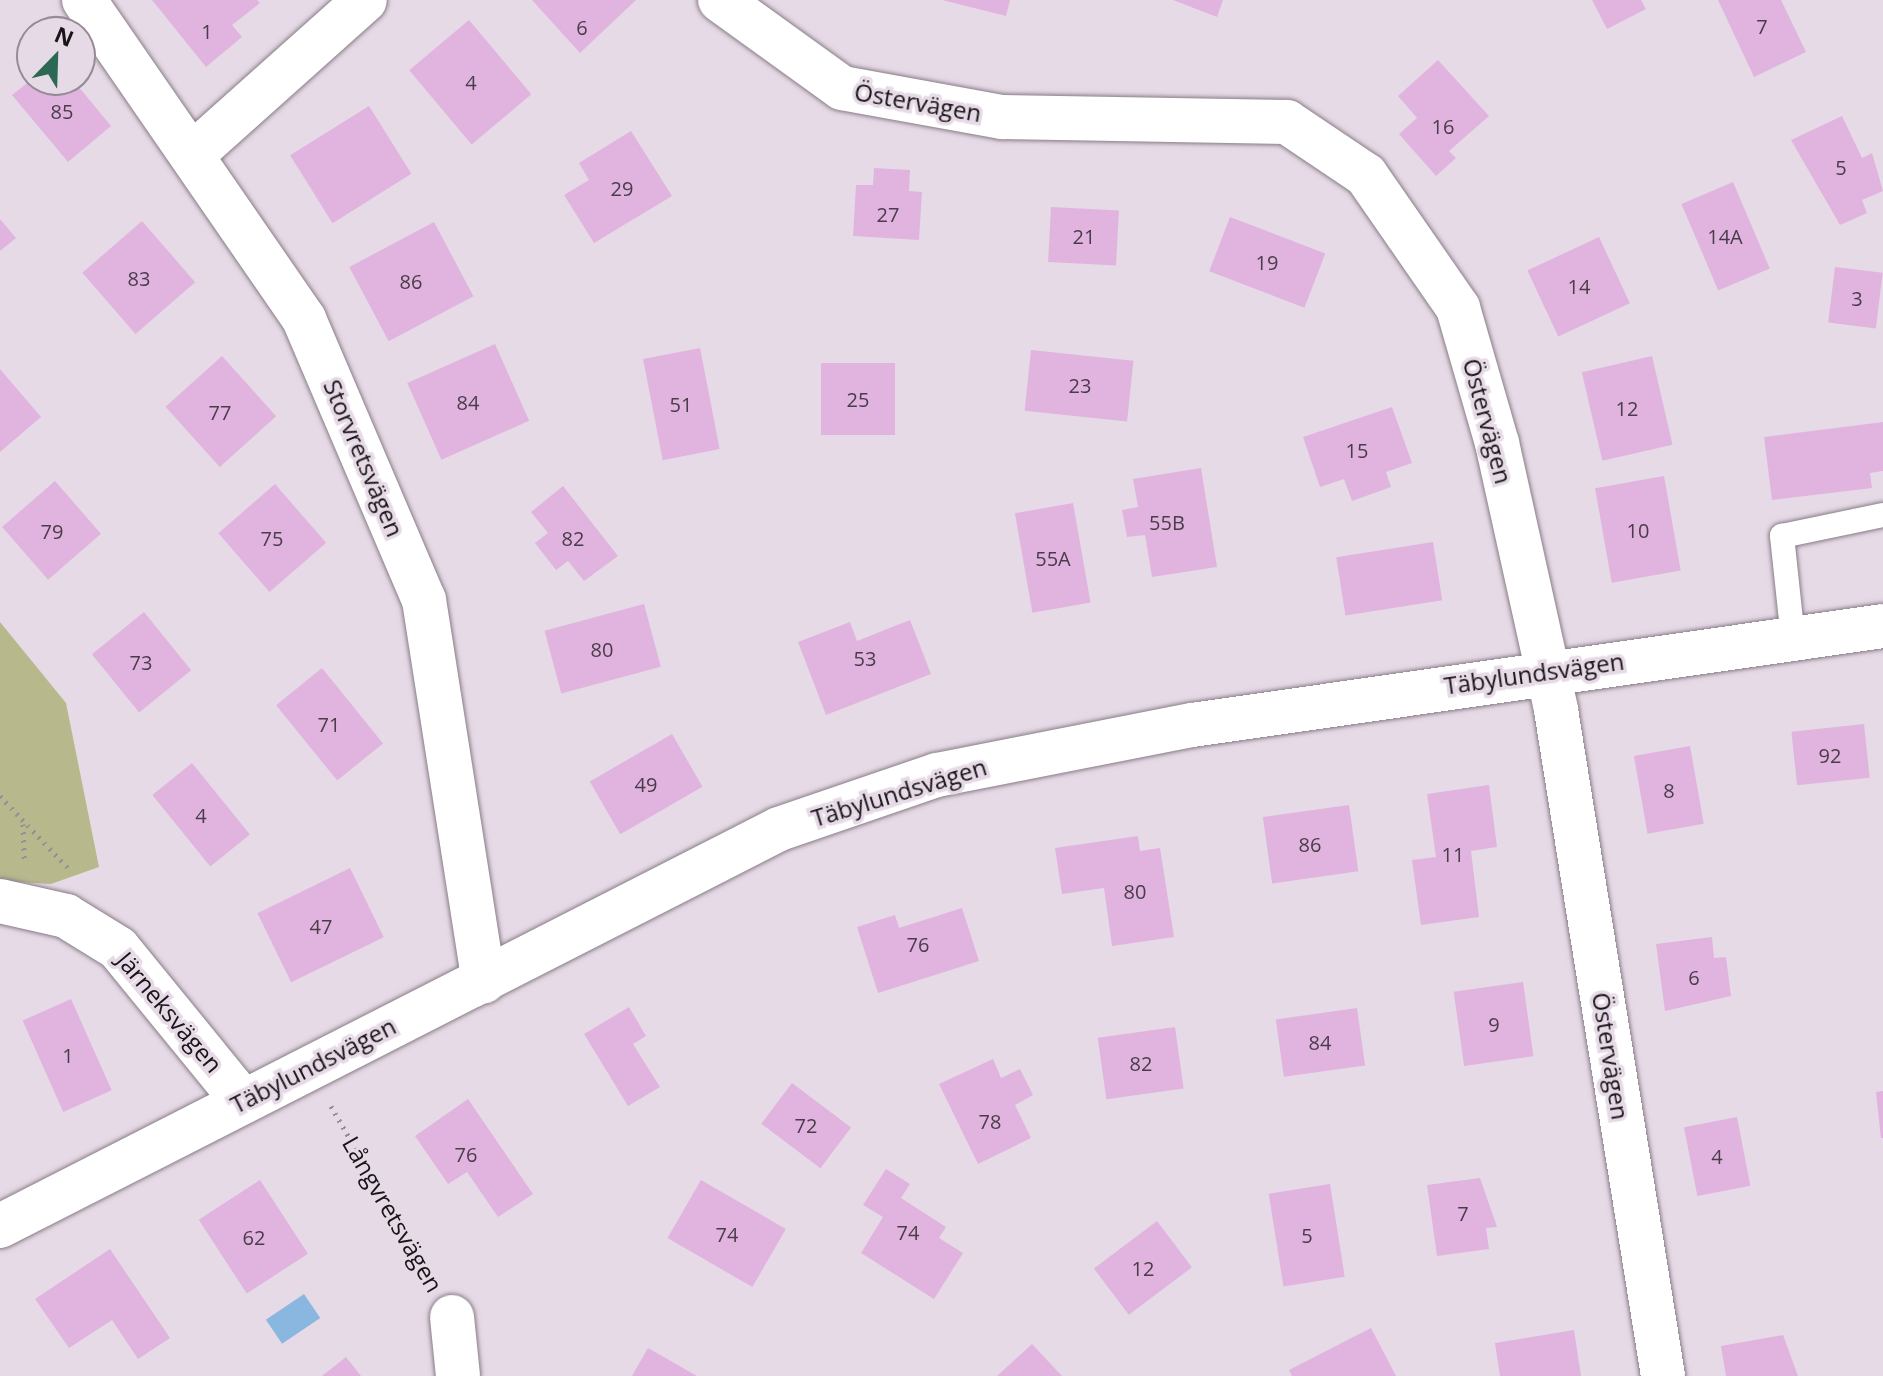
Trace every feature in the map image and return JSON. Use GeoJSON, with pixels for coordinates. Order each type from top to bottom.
{"type":"FeatureCollection","features":[{"type":"Feature","properties":{"kind":"street","name":"Storvretsvägen"},"geometry":{"type":"LineString","coordinates":[[84,0],[194,153],[304,319],[424,600],[484,981]]}},
{"type":"Feature","properties":{"kind":"street"},"geometry":{"type":"LineString","coordinates":[[194,153],[365,0]]}},
{"type":"Feature","properties":{"kind":"street","name":"Östervägen"},"geometry":{"type":"LineString","coordinates":[[720,0],[842,88],[1002,117],[1287,122],[1366,175],[1458,308],[1497,443],[1546,670],[1663,1376]]}},
{"type":"Feature","properties":{"kind":"street","name":"Täbylundsvägen"},"geometry":{"type":"LineString","coordinates":[[0,1226],[779,829],[937,775],[1092,740],[1546,670],[1883,626]]}},
{"type":"Feature","properties":{"kind":"street","name":"Järneksvägen"},"geometry":{"type":"LineString","coordinates":[[0,901],[66,916],[118,948],[242,1100]]}},
{"type":"Feature","properties":{"kind":"street","name":"Långvretsvägen"},"geometry":{"type":"LineString","coordinates":[[452,1317],[458,1376]]}},
{"type":"Feature","properties":{"kind":"lane"},"geometry":{"type":"LineString","coordinates":[[1793,639],[1782,536],[1883,515]]}},
{"type":"Feature","properties":{"kind":"path"},"geometry":{"type":"LineString","coordinates":[[314,1108],[341,1096]]}},
{"type":"Feature","properties":{"kind":"path","name":"Långvretsvägen"},"geometry":{"type":"LineString","coordinates":[[328,1101],[452,1317]]}},
{"type":"Feature","properties":{"kind":"green space"},"geometry":{"type":"Polygon","coordinates":[[[0,622],[66,703],[99,867],[51,884],[0,881],[0,622]]]}},
{"type":"Feature","properties":{"kind":"water"},"geometry":{"type":"Polygon","coordinates":[[[304,1294],[320,1318],[282,1344],[266,1320],[304,1294]]]}},
{"type":"Feature","properties":{"kind":"building"},"geometry":{"type":"Polygon","coordinates":[[[152,0],[257,0],[260,3],[232,25],[242,37],[206,67],[152,0]]]}},
{"type":"Feature","properties":{"kind":"building"},"geometry":{"type":"Polygon","coordinates":[[[532,0],[636,0],[580,53],[532,0]]]}},
{"type":"Feature","properties":{"kind":"building"},"geometry":{"type":"Polygon","coordinates":[[[942,0],[1010,0],[1006,16],[942,0]]]}},
{"type":"Feature","properties":{"kind":"building"},"geometry":{"type":"Polygon","coordinates":[[[1173,0],[1223,0],[1217,17],[1173,0]]]}},
{"type":"Feature","properties":{"kind":"building"},"geometry":{"type":"Polygon","coordinates":[[[1592,0],[1641,0],[1646,9],[1607,29],[1592,0]]]}},
{"type":"Feature","properties":{"kind":"building"},"geometry":{"type":"Polygon","coordinates":[[[1718,0],[1781,0],[1806,52],[1754,77],[1718,0]]]}},
{"type":"Feature","properties":{"kind":"building"},"geometry":{"type":"Polygon","coordinates":[[[469,20],[531,94],[472,144],[409,70],[469,20]]]}},
{"type":"Feature","properties":{"kind":"building"},"geometry":{"type":"Polygon","coordinates":[[[1438,60],[1489,116],[1449,151],[1456,158],[1436,176],[1399,134],[1417,118],[1398,96],[1438,60]]]}},
{"type":"Feature","properties":{"kind":"building"},"geometry":{"type":"Polygon","coordinates":[[[16,92],[16,96],[86,96],[111,126],[68,162],[12,95],[16,92]]]}},
{"type":"Feature","properties":{"kind":"building"},"geometry":{"type":"Polygon","coordinates":[[[369,106],[411,174],[333,223],[290,155],[369,106]]]}},
{"type":"Feature","properties":{"kind":"building"},"geometry":{"type":"Polygon","coordinates":[[[1842,116],[1862,158],[1872,153],[1883,191],[1862,200],[1867,213],[1840,225],[1791,140],[1842,116]]]}},
{"type":"Feature","properties":{"kind":"building"},"geometry":{"type":"Polygon","coordinates":[[[631,131],[672,196],[594,243],[564,195],[589,180],[579,163],[631,131]]]}},
{"type":"Feature","properties":{"kind":"building"},"geometry":{"type":"Polygon","coordinates":[[[874,168],[910,170],[909,191],[922,192],[919,240],[853,236],[856,185],[873,185],[874,168]]]}},
{"type":"Feature","properties":{"kind":"building"},"geometry":{"type":"Polygon","coordinates":[[[1733,182],[1770,269],[1718,290],[1681,204],[1733,182]]]}},
{"type":"Feature","properties":{"kind":"building"},"geometry":{"type":"Polygon","coordinates":[[[1051,207],[1119,211],[1116,265],[1048,262],[1051,207]]]}},
{"type":"Feature","properties":{"kind":"building"},"geometry":{"type":"Polygon","coordinates":[[[1230,217],[1325,254],[1304,308],[1209,271],[1230,217]]]}},
{"type":"Feature","properties":{"kind":"building"},"geometry":{"type":"Polygon","coordinates":[[[0,219],[16,238],[0,251],[0,219]]]}},
{"type":"Feature","properties":{"kind":"building"},"geometry":{"type":"Polygon","coordinates":[[[142,221],[195,282],[136,334],[82,273],[142,221]]]}},
{"type":"Feature","properties":{"kind":"building"},"geometry":{"type":"Polygon","coordinates":[[[434,222],[473,296],[389,341],[349,267],[434,222]]]}},
{"type":"Feature","properties":{"kind":"building"},"geometry":{"type":"Polygon","coordinates":[[[1599,237],[1630,303],[1558,337],[1527,270],[1599,237]]]}},
{"type":"Feature","properties":{"kind":"building"},"geometry":{"type":"Polygon","coordinates":[[[1835,267],[1883,273],[1876,328],[1828,323],[1835,267]]]}},
{"type":"Feature","properties":{"kind":"building"},"geometry":{"type":"Polygon","coordinates":[[[495,344],[529,421],[441,460],[407,383],[495,344]]]}},
{"type":"Feature","properties":{"kind":"building"},"geometry":{"type":"Polygon","coordinates":[[[700,348],[720,449],[663,460],[643,359],[700,348]]]}},
{"type":"Feature","properties":{"kind":"building"},"geometry":{"type":"Polygon","coordinates":[[[1031,350],[1133,361],[1127,421],[1025,411],[1031,350]]]}},
{"type":"Feature","properties":{"kind":"building"},"geometry":{"type":"Polygon","coordinates":[[[222,356],[276,416],[220,467],[166,407],[222,356]]]}},
{"type":"Feature","properties":{"kind":"building"},"geometry":{"type":"Polygon","coordinates":[[[1652,356],[1672,445],[1602,461],[1582,372],[1652,356]]]}},
{"type":"Feature","properties":{"kind":"building"},"geometry":{"type":"Polygon","coordinates":[[[821,363],[895,363],[895,435],[821,435],[821,363]]]}},
{"type":"Feature","properties":{"kind":"building"},"geometry":{"type":"Polygon","coordinates":[[[0,369],[41,417],[0,452],[0,369]]]}},
{"type":"Feature","properties":{"kind":"building"},"geometry":{"type":"Polygon","coordinates":[[[1392,407],[1412,463],[1386,472],[1391,487],[1352,501],[1344,479],[1320,487],[1303,437],[1392,407]]]}},
{"type":"Feature","properties":{"kind":"building"},"geometry":{"type":"Polygon","coordinates":[[[1883,422],[1883,471],[1870,473],[1872,488],[1772,500],[1764,437],[1883,422]]]}},
{"type":"Feature","properties":{"kind":"building"},"geometry":{"type":"Polygon","coordinates":[[[1201,468],[1217,567],[1152,577],[1145,535],[1127,537],[1122,510],[1138,507],[1133,479],[1201,468]]]}},
{"type":"Feature","properties":{"kind":"building"},"geometry":{"type":"Polygon","coordinates":[[[1664,476],[1681,571],[1612,583],[1595,488],[1664,476]]]}},
{"type":"Feature","properties":{"kind":"building"},"geometry":{"type":"Polygon","coordinates":[[[55,481],[101,534],[48,580],[2,527],[55,481]]]}},
{"type":"Feature","properties":{"kind":"building"},"geometry":{"type":"Polygon","coordinates":[[[275,484],[326,543],[270,592],[218,533],[275,484]]]}},
{"type":"Feature","properties":{"kind":"building"},"geometry":{"type":"Polygon","coordinates":[[[563,486],[618,556],[584,581],[568,561],[556,570],[535,543],[548,533],[531,512],[563,486]]]}},
{"type":"Feature","properties":{"kind":"building"},"geometry":{"type":"Polygon","coordinates":[[[1073,503],[1091,602],[1032,613],[1015,513],[1073,503]]]}},
{"type":"Feature","properties":{"kind":"building"},"geometry":{"type":"Polygon","coordinates":[[[1433,542],[1442,600],[1345,616],[1336,557],[1433,542]]]}},
{"type":"Feature","properties":{"kind":"building"},"geometry":{"type":"Polygon","coordinates":[[[644,604],[661,667],[561,693],[545,631],[644,604]]]}},
{"type":"Feature","properties":{"kind":"building"},"geometry":{"type":"Polygon","coordinates":[[[144,612],[191,670],[139,712],[92,654],[144,612]]]}},
{"type":"Feature","properties":{"kind":"building"},"geometry":{"type":"Polygon","coordinates":[[[910,620],[931,674],[826,715],[798,642],[850,622],[857,641],[910,620]]]}},
{"type":"Feature","properties":{"kind":"building"},"geometry":{"type":"Polygon","coordinates":[[[322,668],[383,743],[337,781],[276,705],[322,668]]]}},
{"type":"Feature","properties":{"kind":"building"},"geometry":{"type":"Polygon","coordinates":[[[1864,724],[1870,778],[1797,785],[1791,732],[1864,724]]]}},
{"type":"Feature","properties":{"kind":"building"},"geometry":{"type":"Polygon","coordinates":[[[672,734],[702,787],[620,834],[590,782],[672,734]]]}},
{"type":"Feature","properties":{"kind":"building"},"geometry":{"type":"Polygon","coordinates":[[[1690,746],[1704,824],[1648,834],[1634,756],[1690,746]]]}},
{"type":"Feature","properties":{"kind":"building"},"geometry":{"type":"Polygon","coordinates":[[[192,763],[250,834],[210,867],[152,795],[192,763]]]}},
{"type":"Feature","properties":{"kind":"building"},"geometry":{"type":"Polygon","coordinates":[[[1489,785],[1497,847],[1471,851],[1479,917],[1421,925],[1412,860],[1436,857],[1427,794],[1489,785]]]}},
{"type":"Feature","properties":{"kind":"building"},"geometry":{"type":"Polygon","coordinates":[[[1349,805],[1358,871],[1272,883],[1263,817],[1349,805]]]}},
{"type":"Feature","properties":{"kind":"building"},"geometry":{"type":"Polygon","coordinates":[[[1138,836],[1140,851],[1160,848],[1174,937],[1112,946],[1104,888],[1062,894],[1055,848],[1138,836]]]}},
{"type":"Feature","properties":{"kind":"building"},"geometry":{"type":"Polygon","coordinates":[[[350,868],[384,937],[291,982],[257,913],[350,868]]]}},
{"type":"Feature","properties":{"kind":"building"},"geometry":{"type":"Polygon","coordinates":[[[962,908],[979,961],[878,993],[857,927],[895,915],[899,928],[962,908]]]}},
{"type":"Feature","properties":{"kind":"building"},"geometry":{"type":"Polygon","coordinates":[[[1712,937],[1714,958],[1726,957],[1731,996],[1665,1011],[1656,944],[1712,937]]]}},
{"type":"Feature","properties":{"kind":"building"},"geometry":{"type":"Polygon","coordinates":[[[1523,982],[1533,1056],[1464,1066],[1454,992],[1523,982]]]}},
{"type":"Feature","properties":{"kind":"building"},"geometry":{"type":"Polygon","coordinates":[[[71,999],[112,1090],[63,1112],[23,1021],[71,999]]]}},
{"type":"Feature","properties":{"kind":"building"},"geometry":{"type":"Polygon","coordinates":[[[629,1007],[646,1036],[633,1044],[660,1087],[628,1106],[584,1034],[629,1007]]]}},
{"type":"Feature","properties":{"kind":"building"},"geometry":{"type":"Polygon","coordinates":[[[1357,1008],[1365,1065],[1284,1077],[1276,1019],[1357,1008]]]}},
{"type":"Feature","properties":{"kind":"building"},"geometry":{"type":"Polygon","coordinates":[[[1175,1027],[1184,1088],[1106,1099],[1098,1038],[1175,1027]]]}},
{"type":"Feature","properties":{"kind":"building"},"geometry":{"type":"Polygon","coordinates":[[[993,1059],[1001,1078],[1020,1069],[1033,1095],[1015,1105],[1031,1138],[978,1164],[939,1084],[993,1059]]]}},
{"type":"Feature","properties":{"kind":"building"},"geometry":{"type":"Polygon","coordinates":[[[792,1083],[851,1128],[820,1168],[761,1124],[792,1083]]]}},
{"type":"Feature","properties":{"kind":"building"},"geometry":{"type":"Polygon","coordinates":[[[1883,1091],[1883,1138],[1881,1138],[1876,1092],[1883,1091]]]}},
{"type":"Feature","properties":{"kind":"building"},"geometry":{"type":"Polygon","coordinates":[[[468,1099],[533,1194],[498,1217],[467,1172],[448,1184],[415,1136],[468,1099]]]}},
{"type":"Feature","properties":{"kind":"building"},"geometry":{"type":"Polygon","coordinates":[[[1737,1117],[1750,1186],[1697,1196],[1684,1127],[1737,1117]]]}},
{"type":"Feature","properties":{"kind":"building"},"geometry":{"type":"Polygon","coordinates":[[[886,1169],[910,1184],[901,1198],[946,1227],[939,1238],[963,1253],[934,1299],[861,1253],[883,1217],[863,1205],[886,1169]]]}},
{"type":"Feature","properties":{"kind":"building"},"geometry":{"type":"Polygon","coordinates":[[[1480,1178],[1497,1227],[1486,1228],[1489,1249],[1437,1256],[1427,1185],[1480,1178]]]}},
{"type":"Feature","properties":{"kind":"building"},"geometry":{"type":"Polygon","coordinates":[[[260,1180],[308,1254],[247,1294],[199,1220],[260,1180]]]}},
{"type":"Feature","properties":{"kind":"building"},"geometry":{"type":"Polygon","coordinates":[[[701,1180],[786,1229],[752,1287],[668,1238],[701,1180]]]}},
{"type":"Feature","properties":{"kind":"building"},"geometry":{"type":"Polygon","coordinates":[[[1330,1184],[1345,1277],[1283,1287],[1269,1194],[1330,1184]]]}},
{"type":"Feature","properties":{"kind":"building"},"geometry":{"type":"Polygon","coordinates":[[[1157,1221],[1192,1267],[1129,1315],[1094,1269],[1157,1221]]]}},
{"type":"Feature","properties":{"kind":"building"},"geometry":{"type":"Polygon","coordinates":[[[110,1249],[170,1338],[138,1359],[112,1320],[69,1348],[35,1299],[110,1249]]]}},
{"type":"Feature","properties":{"kind":"building"},"geometry":{"type":"Polygon","coordinates":[[[1371,1328],[1396,1376],[1292,1376],[1289,1370],[1371,1328]]]}},
{"type":"Feature","properties":{"kind":"building"},"geometry":{"type":"Polygon","coordinates":[[[1574,1330],[1581,1376],[1500,1376],[1495,1343],[1574,1330]]]}},
{"type":"Feature","properties":{"kind":"building"},"geometry":{"type":"Polygon","coordinates":[[[1783,1335],[1798,1376],[1726,1376],[1721,1346],[1783,1335]]]}},
{"type":"Feature","properties":{"kind":"building"},"geometry":{"type":"Polygon","coordinates":[[[1032,1344],[1062,1376],[997,1376],[1032,1344]]]}},
{"type":"Feature","properties":{"kind":"building"},"geometry":{"type":"Polygon","coordinates":[[[648,1348],[697,1376],[632,1376],[648,1348]]]}},
{"type":"Feature","properties":{"kind":"building"},"geometry":{"type":"Polygon","coordinates":[[[346,1357],[361,1376],[322,1376],[346,1357]]]}}]}
